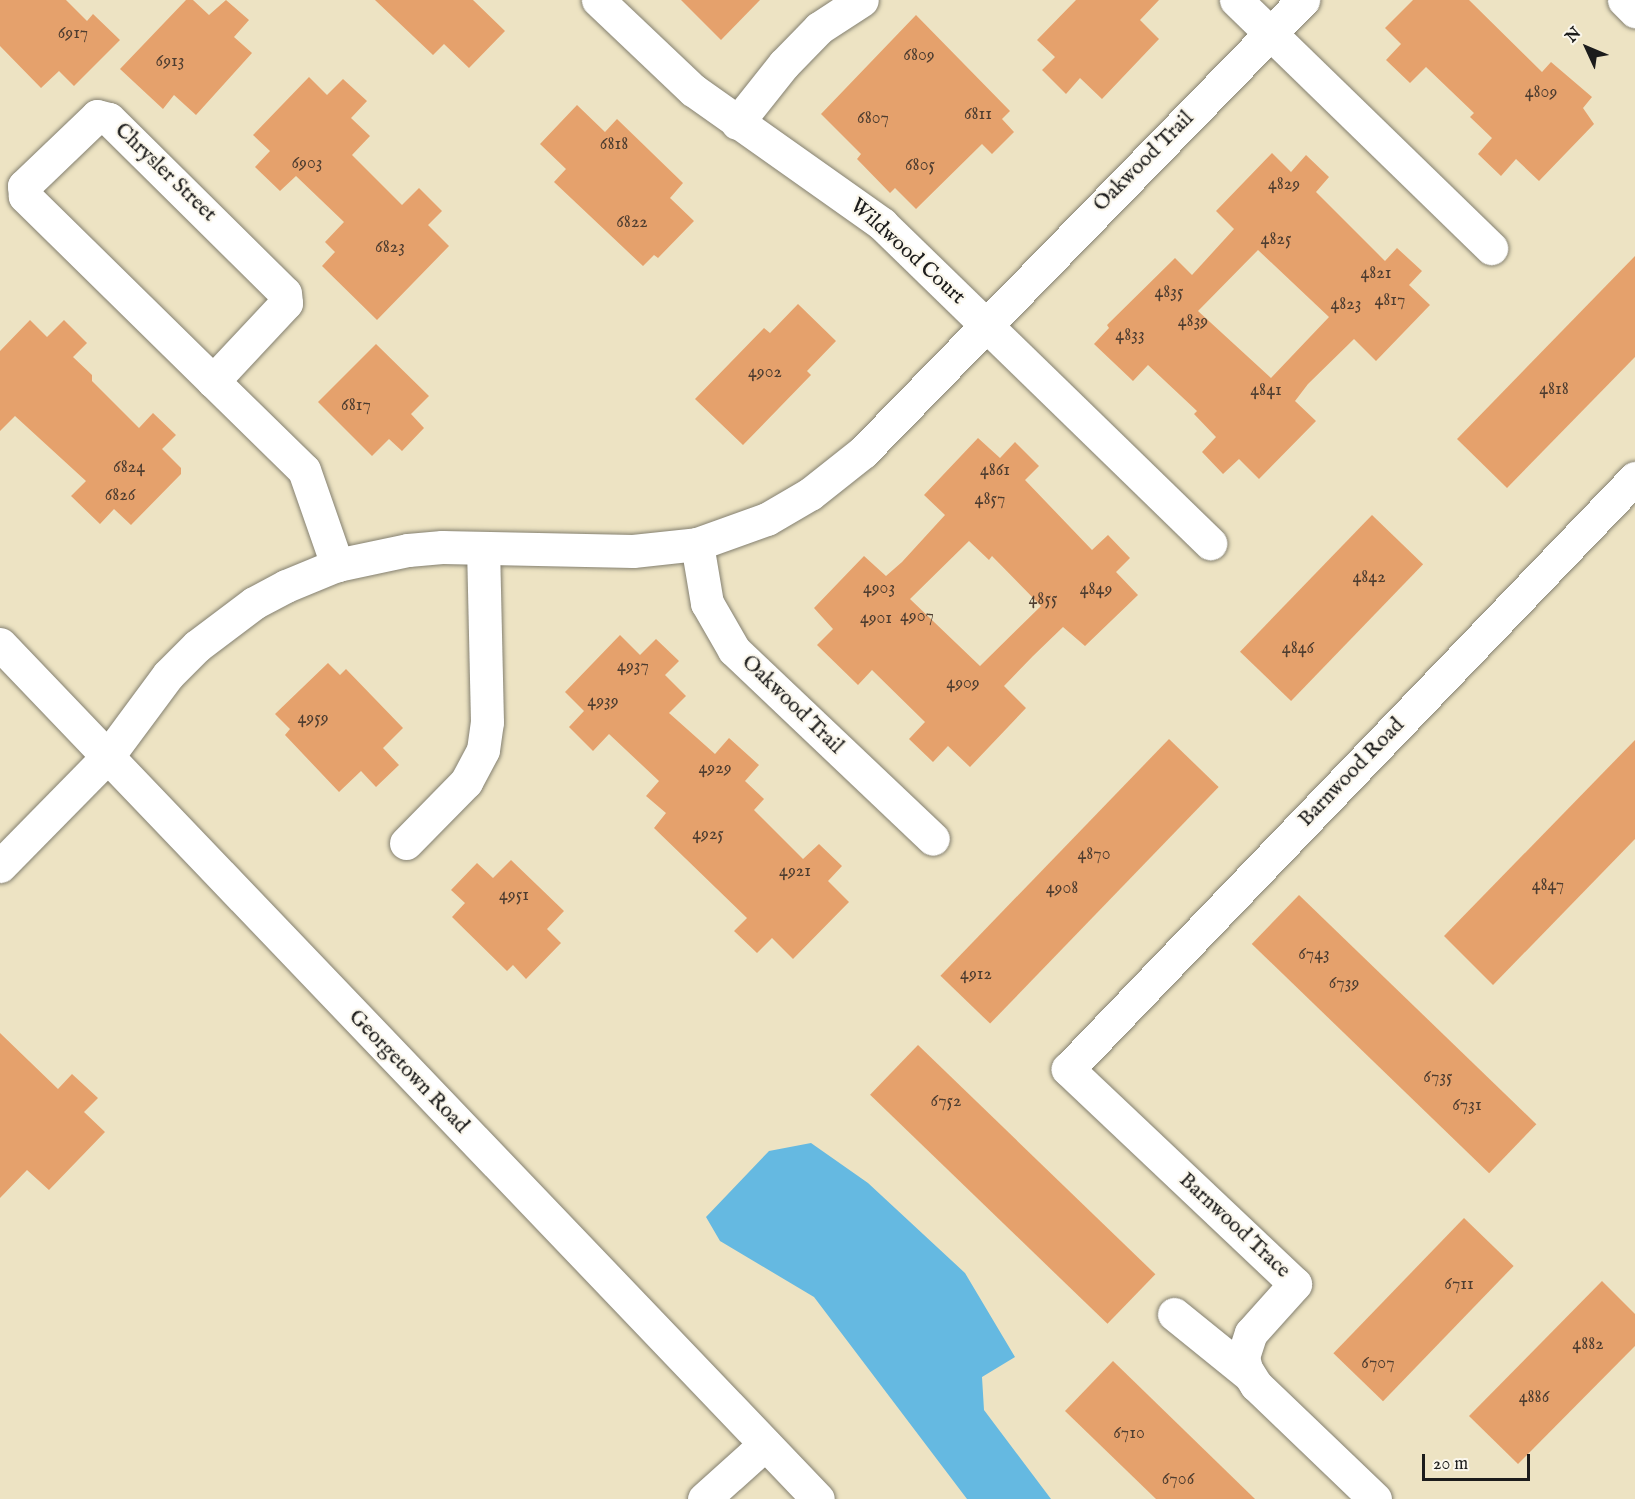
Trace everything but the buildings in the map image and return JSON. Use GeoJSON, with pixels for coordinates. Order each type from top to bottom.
{"type":"FeatureCollection","features":[{"type":"Feature","properties":{"kind":"street","name":"Wildwood Court"},"geometry":{"type":"LineString","coordinates":[[598,0],[672,73],[737,123],[869,213],[985,324]]}},
{"type":"Feature","properties":{"kind":"street"},"geometry":{"type":"LineString","coordinates":[[737,123],[784,64],[819,28],[862,0]]}},
{"type":"Feature","properties":{"kind":"street"},"geometry":{"type":"LineString","coordinates":[[1236,0],[1491,248]]}},
{"type":"Feature","properties":{"kind":"street","name":"Oakwood Trail"},"geometry":{"type":"LineString","coordinates":[[0,866],[108,756],[168,675],[197,646],[254,603],[337,565],[408,550],[483,548],[633,551],[697,544],[767,519],[824,484],[862,452],[1303,0]]}},
{"type":"Feature","properties":{"kind":"street"},"geometry":{"type":"LineString","coordinates":[[1624,0],[1635,11]]}},
{"type":"Feature","properties":{"kind":"street","name":"Chrysler Street"},"geometry":{"type":"LineString","coordinates":[[213,381],[286,303],[285,293],[109,119],[97,116],[24,186],[25,196],[213,381],[304,470],[337,565]]}},
{"type":"Feature","properties":{"kind":"street"},"geometry":{"type":"LineString","coordinates":[[985,324],[1210,543]]}},
{"type":"Feature","properties":{"kind":"street","name":"Barnwood Road"},"geometry":{"type":"LineString","coordinates":[[1068,1069],[1635,478]]}},
{"type":"Feature","properties":{"kind":"street","name":"Oakwood Trail"},"geometry":{"type":"LineString","coordinates":[[697,544],[707,603],[734,650],[933,839]]}},
{"type":"Feature","properties":{"kind":"street"},"geometry":{"type":"LineString","coordinates":[[406,843],[466,782],[483,750],[488,722],[483,548]]}},
{"type":"Feature","properties":{"kind":"street","name":"Georgetown Road"},"geometry":{"type":"LineString","coordinates":[[0,644],[818,1499]]}},
{"type":"Feature","properties":{"kind":"street","name":"Barnwood Trace"},"geometry":{"type":"LineString","coordinates":[[1068,1069],[1295,1284],[1251,1333],[1243,1356],[1248,1374]]}},
{"type":"Feature","properties":{"kind":"street"},"geometry":{"type":"LineString","coordinates":[[1174,1314],[1248,1374],[1376,1499]]}},
{"type":"Feature","properties":{"kind":"street"},"geometry":{"type":"LineString","coordinates":[[704,1499],[765,1444]]}},
{"type":"Feature","properties":{"kind":"water"},"geometry":{"type":"Polygon","coordinates":[[[811,1143],[868,1183],[965,1273],[1015,1357],[982,1377],[984,1410],[1051,1499],[967,1499],[814,1297],[720,1241],[706,1217],[769,1151],[811,1143]]]}}]}
